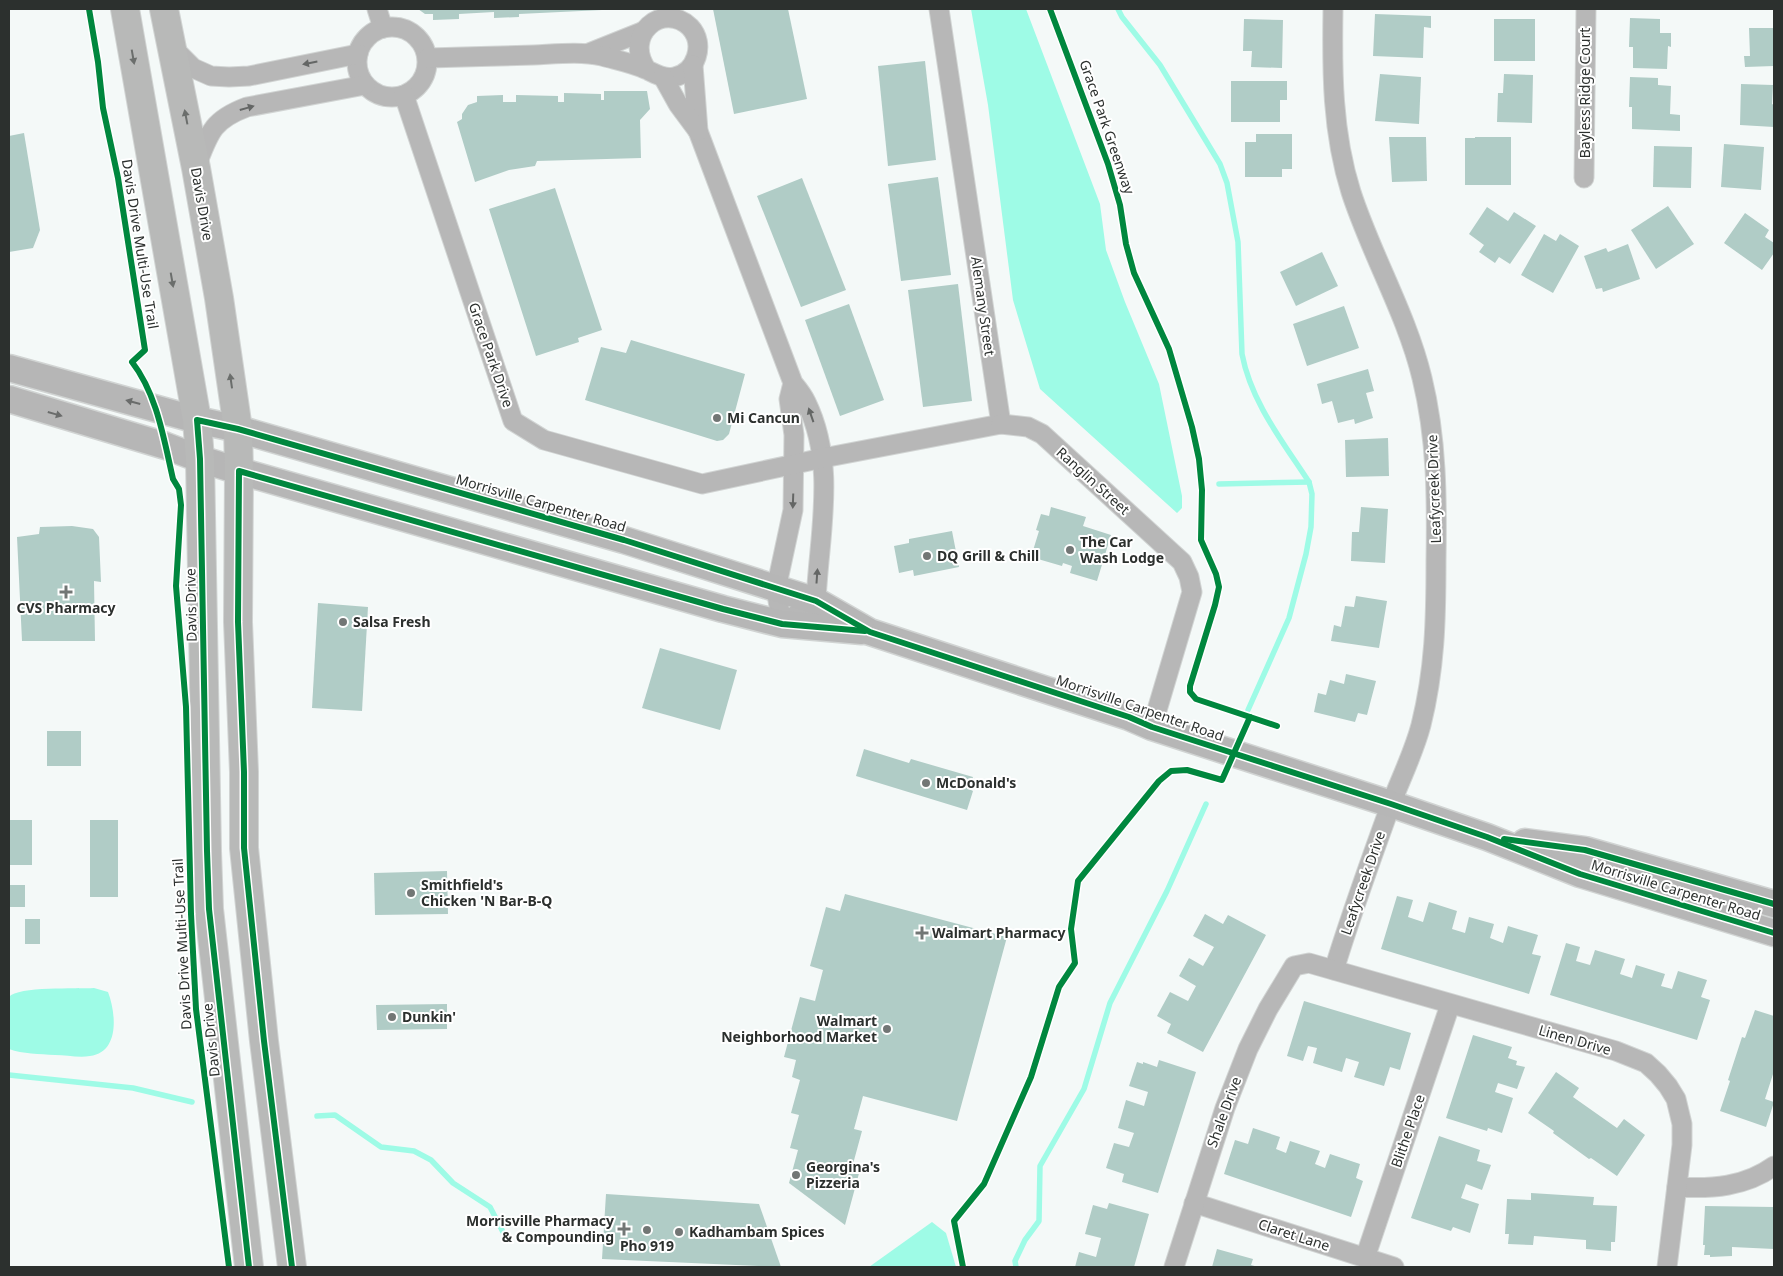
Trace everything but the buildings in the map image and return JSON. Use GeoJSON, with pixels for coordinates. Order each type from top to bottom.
{"type":"FeatureCollection","features":[{"type":"Feature","properties":{"kind":"main road","name":"Davis Drive"},"geometry":{"type":"LineString","coordinates":[[125,9],[197,420],[200,459],[209,909],[249,1267]]}},
{"type":"Feature","properties":{"kind":"main road","name":"Davis Drive"},"geometry":{"type":"LineString","coordinates":[[164,9],[196,168],[219,298],[238,429],[240,471],[238,622],[244,772],[244,848],[264,1041],[292,1267]]}},
{"type":"Feature","properties":{"kind":"main road","name":"Morrisville Carpenter Road"},"geometry":{"type":"LineString","coordinates":[[9,368],[197,420],[238,429],[624,540],[816,601],[870,632],[1129,717],[1152,727],[1391,804],[1487,837],[1580,874],[1774,933]]}},
{"type":"Feature","properties":{"kind":"main road","name":"Morrisville Carpenter Road"},"geometry":{"type":"LineString","coordinates":[[9,399],[166,446],[240,471],[714,606],[782,624],[870,632]]}},
{"type":"Feature","properties":{"kind":"main road","name":"Morrisville Carpenter Road"},"geometry":{"type":"LineString","coordinates":[[1487,837],[1585,850],[1774,904]]}},
{"type":"Feature","properties":{"kind":"street"},"geometry":{"type":"LineString","coordinates":[[377,9],[383,28]]}},
{"type":"Feature","properties":{"kind":"street"},"geometry":{"type":"LineString","coordinates":[[652,9],[638,44],[642,62],[655,74],[698,131],[793,383],[806,401],[823,458],[824,515],[816,601],[782,624],[776,589],[793,510],[794,435],[789,399],[793,383]]}},
{"type":"Feature","properties":{"kind":"street"},"geometry":{"type":"LineString","coordinates":[[680,9],[694,33],[698,49],[693,65],[698,131]]}},
{"type":"Feature","properties":{"kind":"street","name":"Alemany Street"},"geometry":{"type":"LineString","coordinates":[[939,9],[1001,424]]}},
{"type":"Feature","properties":{"kind":"street","name":"Leafycreek Drive"},"geometry":{"type":"LineString","coordinates":[[1333,9],[1333,92],[1337,130],[1344,166],[1355,202],[1416,358],[1427,400],[1434,448],[1437,511],[1434,656],[1420,728],[1391,804],[1334,970]]}},
{"type":"Feature","properties":{"kind":"street","name":"Bayless Ridge Court"},"geometry":{"type":"LineString","coordinates":[[1584,178],[1586,9]]}},
{"type":"Feature","properties":{"kind":"street"},"geometry":{"type":"LineString","coordinates":[[589,53],[645,29],[663,18],[681,21],[689,26]]}},
{"type":"Feature","properties":{"kind":"street"},"geometry":{"type":"LineString","coordinates":[[395,27],[407,30],[417,36],[428,58],[427,70],[422,81],[414,90],[404,95],[393,97],[373,92],[360,75],[357,65],[361,45],[374,31],[383,28],[395,27]]}},
{"type":"Feature","properties":{"kind":"street"},"geometry":{"type":"LineString","coordinates":[[172,47],[193,68],[211,76],[229,77],[249,76],[358,54]]}},
{"type":"Feature","properties":{"kind":"street"},"geometry":{"type":"LineString","coordinates":[[428,58],[589,53],[616,60],[655,74],[680,76],[693,65]]}},
{"type":"Feature","properties":{"kind":"street"},"geometry":{"type":"LineString","coordinates":[[196,168],[209,134],[221,119],[233,112],[248,107],[365,84]]}},
{"type":"Feature","properties":{"kind":"street","name":"Grace Park Drive"},"geometry":{"type":"LineString","coordinates":[[404,95],[513,421],[544,440],[702,484],[795,465]]}},
{"type":"Feature","properties":{"kind":"street"},"geometry":{"type":"LineString","coordinates":[[795,465],[1001,424]]}},
{"type":"Feature","properties":{"kind":"street","name":"Ranglin Street"},"geometry":{"type":"LineString","coordinates":[[1001,424],[1028,427],[1042,434],[1182,562],[1189,576],[1192,592],[1152,727]]}},
{"type":"Feature","properties":{"kind":"street","name":"Linen Drive"},"geometry":{"type":"LineString","coordinates":[[1294,966],[1310,963],[1450,1005],[1616,1051],[1646,1063],[1658,1074],[1676,1100],[1682,1124],[1682,1145],[1667,1267]]}},
{"type":"Feature","properties":{"kind":"street","name":"Shale Drive"},"geometry":{"type":"LineString","coordinates":[[1174,1267],[1224,1108],[1248,1049],[1268,1009],[1294,966]]}},
{"type":"Feature","properties":{"kind":"street","name":"Blithe Place"},"geometry":{"type":"LineString","coordinates":[[1365,1258],[1450,1005]]}},
{"type":"Feature","properties":{"kind":"street"},"geometry":{"type":"LineString","coordinates":[[1677,1187],[1705,1188],[1731,1185],[1755,1178],[1774,1166]]}},
{"type":"Feature","properties":{"kind":"street","name":"Claret Lane"},"geometry":{"type":"LineString","coordinates":[[1194,1202],[1394,1267]]}},
{"type":"Feature","properties":{"kind":"shaded area"},"geometry":{"type":"Polygon","coordinates":[[[971,9],[1026,9],[1100,204],[1106,250],[1159,384],[1182,496],[1182,508],[1177,513],[1040,389],[1013,300],[988,105],[971,9]]]}},
{"type":"Feature","properties":{"kind":"shaded area"},"geometry":{"type":"Polygon","coordinates":[[[94,988],[108,992],[114,1020],[111,1040],[100,1053],[77,1057],[31,1054],[9,1049],[9,997],[24,991],[94,988]]]}},
{"type":"Feature","properties":{"kind":"shaded area"},"geometry":{"type":"Polygon","coordinates":[[[932,1222],[946,1233],[956,1267],[869,1267],[932,1222]]]}},
{"type":"Feature","properties":{"kind":"waterway"},"geometry":{"type":"LineString","coordinates":[[1118,9],[1122,17],[1160,65],[1220,164],[1227,183],[1238,242],[1242,354],[1246,372],[1260,405],[1309,482],[1312,494],[1311,527],[1306,554],[1289,618],[1248,710]]}},
{"type":"Feature","properties":{"kind":"waterway"},"geometry":{"type":"LineString","coordinates":[[1219,484],[1309,482]]}},
{"type":"Feature","properties":{"kind":"waterway"},"geometry":{"type":"LineString","coordinates":[[1016,1267],[1015,1261],[1025,1240],[1039,1221],[1040,1166],[1084,1089],[1110,1003],[1167,891],[1206,804]]}},
{"type":"Feature","properties":{"kind":"waterway"},"geometry":{"type":"LineString","coordinates":[[9,1075],[133,1088],[192,1102]]}},
{"type":"Feature","properties":{"kind":"waterway"},"geometry":{"type":"LineString","coordinates":[[317,1116],[335,1115],[381,1147],[414,1151],[431,1160],[453,1183],[490,1207],[503,1232]]}},
{"type":"Feature","properties":{"kind":"cycle path","name":"Davis Drive Multi-Use Trail"},"geometry":{"type":"LineString","coordinates":[[89,9],[103,108],[118,178],[145,350],[132,362],[148,388],[154,403],[173,479],[179,489],[181,505],[176,586],[186,707],[191,914],[196,1009],[229,1267]]}},
{"type":"Feature","properties":{"kind":"cycle path","name":"Grace Park Greenway"},"geometry":{"type":"LineString","coordinates":[[1050,9],[1108,164],[1120,205],[1126,244],[1134,273],[1169,349],[1192,427],[1199,459],[1202,490],[1201,540],[1216,574],[1219,587],[1190,686],[1190,692],[1196,699],[1277,726]]}},
{"type":"Feature","properties":{"kind":"cycle path"},"geometry":{"type":"LineString","coordinates":[[249,1267],[209,909],[200,459],[197,420],[238,429],[624,540],[816,601],[870,632],[1129,717],[1152,727],[1391,804],[1487,837],[1580,874],[1774,933]]}},
{"type":"Feature","properties":{"kind":"cycle path"},"geometry":{"type":"LineString","coordinates":[[292,1267],[264,1041],[244,848],[244,772],[238,622],[239,471],[723,609],[782,624],[865,631]]}},
{"type":"Feature","properties":{"kind":"cycle path"},"geometry":{"type":"LineString","coordinates":[[963,1267],[954,1221],[984,1184],[1031,1077],[1059,987],[1075,963],[1071,929],[1078,881],[1159,781],[1171,771],[1187,770],[1222,780],[1250,717]]}},
{"type":"Feature","properties":{"kind":"cycle path"},"geometry":{"type":"LineString","coordinates":[[1504,839],[1585,850],[1774,904]]}},
{"type":"Feature","properties":{"kind":"place","name":"Mi Cancun"},"geometry":{"type":"Point","coordinates":[717,418]}},
{"type":"Feature","properties":{"kind":"place","name":"The Car Wash Lodge"},"geometry":{"type":"Point","coordinates":[1070,550]}},
{"type":"Feature","properties":{"kind":"place","name":"DQ Grill & Chill"},"geometry":{"type":"Point","coordinates":[927,556]}},
{"type":"Feature","properties":{"kind":"place","name":"CVS Pharmacy"},"geometry":{"type":"Point","coordinates":[66,592]}},
{"type":"Feature","properties":{"kind":"place","name":"Salsa Fresh"},"geometry":{"type":"Point","coordinates":[343,622]}},
{"type":"Feature","properties":{"kind":"place","name":"McDonald's"},"geometry":{"type":"Point","coordinates":[926,783]}},
{"type":"Feature","properties":{"kind":"place","name":"Smithfield's Chicken 'N Bar-B-Q"},"geometry":{"type":"Point","coordinates":[411,893]}},
{"type":"Feature","properties":{"kind":"place","name":"Walmart Pharmacy"},"geometry":{"type":"Point","coordinates":[922,933]}},
{"type":"Feature","properties":{"kind":"place","name":"Dunkin'"},"geometry":{"type":"Point","coordinates":[392,1017]}},
{"type":"Feature","properties":{"kind":"place","name":"Walmart Neighborhood Market"},"geometry":{"type":"Point","coordinates":[887,1029]}},
{"type":"Feature","properties":{"kind":"place","name":"Georgina's Pizzeria"},"geometry":{"type":"Point","coordinates":[796,1175]}},
{"type":"Feature","properties":{"kind":"place","name":"Morrisville Pharmacy & Compounding"},"geometry":{"type":"Point","coordinates":[624,1229]}},
{"type":"Feature","properties":{"kind":"place","name":"Pho 919"},"geometry":{"type":"Point","coordinates":[647,1230]}},
{"type":"Feature","properties":{"kind":"place","name":"Kadhambam Spices"},"geometry":{"type":"Point","coordinates":[679,1232]}}]}
